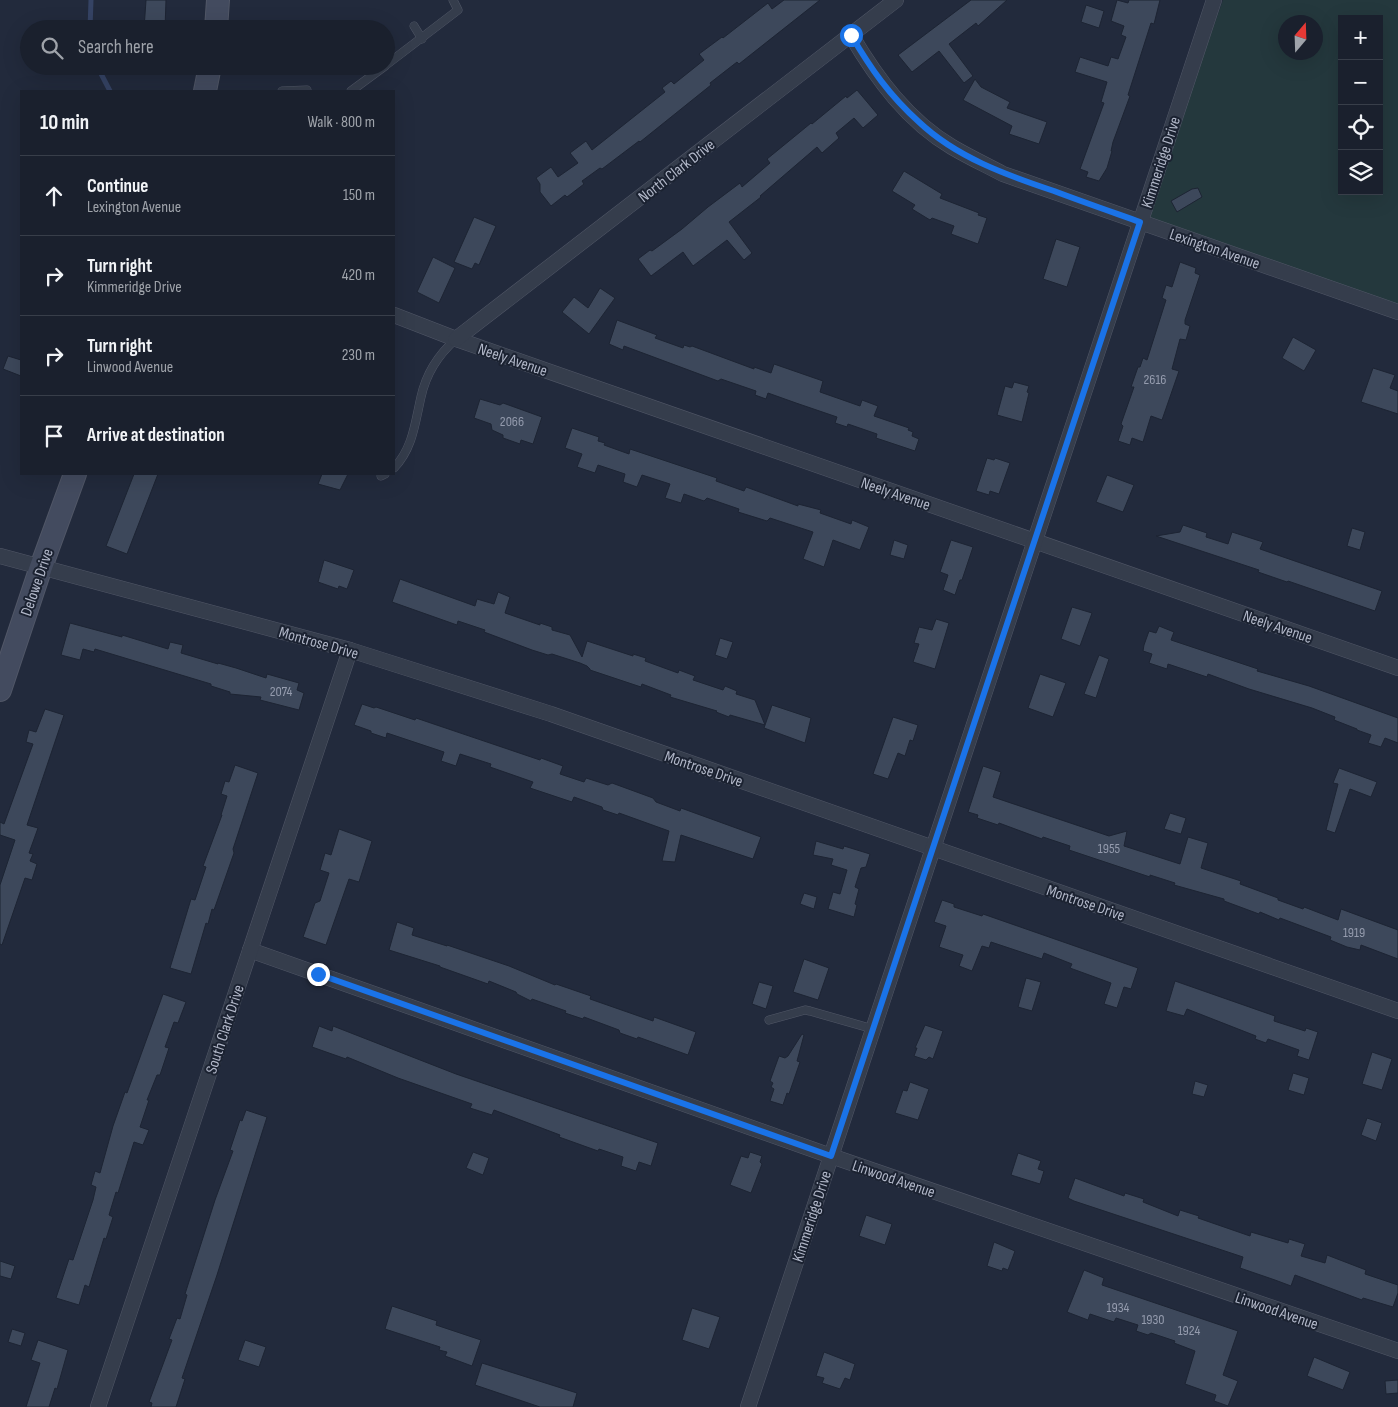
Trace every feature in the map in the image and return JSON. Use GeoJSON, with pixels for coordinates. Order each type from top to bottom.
{"type":"FeatureCollection","features":[{"type":"Feature","properties":{"kind":"street"},"geometry":{"type":"LineString","coordinates":[[217,20],[218,0]]}},
{"type":"Feature","properties":{"kind":"street","name":"North Clark Drive"},"geometry":{"type":"LineString","coordinates":[[456,339],[896,0]]}},
{"type":"Feature","properties":{"kind":"street","name":"Kimmeridge Drive"},"geometry":{"type":"LineString","coordinates":[[748,1407],[1214,0]]}},
{"type":"Feature","properties":{"kind":"street","name":"Lexington Avenue"},"geometry":{"type":"LineString","coordinates":[[851,35],[871,69],[892,96],[920,124],[951,147],[1003,174],[1398,312]]}},
{"type":"Feature","properties":{"kind":"street"},"geometry":{"type":"LineString","coordinates":[[205,90],[208,75]]}},
{"type":"Feature","properties":{"kind":"street","name":"Neely Avenue"},"geometry":{"type":"LineString","coordinates":[[395,315],[456,339],[1398,668]]}},
{"type":"Feature","properties":{"kind":"street","name":"Delowe Drive"},"geometry":{"type":"LineString","coordinates":[[0,690],[41,567],[75,475]]}},
{"type":"Feature","properties":{"kind":"street","name":"Montrose Drive"},"geometry":{"type":"LineString","coordinates":[[0,556],[350,650],[551,714],[1398,1011]]}},
{"type":"Feature","properties":{"kind":"street","name":"South Clark Drive"},"geometry":{"type":"LineString","coordinates":[[98,1407],[350,650]]}},
{"type":"Feature","properties":{"kind":"street","name":"Linwood Avenue"},"geometry":{"type":"LineString","coordinates":[[250,950],[831,1156],[1398,1352]]}},
{"type":"Feature","properties":{"kind":"lane"},"geometry":{"type":"LineString","coordinates":[[395,59],[458,10],[453,0]]}},
{"type":"Feature","properties":{"kind":"lane"},"geometry":{"type":"LineString","coordinates":[[414,26],[422,39]]}},
{"type":"Feature","properties":{"kind":"lane"},"geometry":{"type":"LineString","coordinates":[[352,90],[373,75]]}},
{"type":"Feature","properties":{"kind":"lane"},"geometry":{"type":"LineString","coordinates":[[395,467],[408,450],[416,424],[421,396],[431,371],[444,349],[456,339]]}},
{"type":"Feature","properties":{"kind":"lane"},"geometry":{"type":"LineString","coordinates":[[769,1020],[805,1010],[873,1029]]}},
{"type":"Feature","properties":{"kind":"green space"},"geometry":{"type":"Polygon","coordinates":[[[1223,0],[1398,0],[1398,315],[1143,224],[1223,0]]]}},
{"type":"Feature","properties":{"kind":"building"},"geometry":{"type":"Polygon","coordinates":[[[146,0],[166,0],[165,20],[145,20],[146,0]]]}},
{"type":"Feature","properties":{"kind":"building"},"geometry":{"type":"Polygon","coordinates":[[[784,0],[820,0],[739,64],[737,62],[710,83],[711,85],[640,142],[602,169],[600,168],[582,181],[584,184],[551,206],[540,192],[540,184],[536,178],[551,167],[558,177],[578,163],[570,153],[586,141],[592,150],[665,92],[662,88],[671,81],[674,84],[704,60],[699,54],[768,3],[772,9],[784,0]]]}},
{"type":"Feature","properties":{"kind":"building"},"geometry":{"type":"Polygon","coordinates":[[[971,0],[1007,0],[978,26],[976,23],[949,44],[973,76],[964,83],[939,51],[912,72],[898,55],[971,0]]]}},
{"type":"Feature","properties":{"kind":"building"},"geometry":{"type":"Polygon","coordinates":[[[1117,0],[1128,3],[1129,0],[1160,0],[1154,24],[1151,23],[1128,95],[1130,96],[1113,142],[1107,168],[1099,181],[1086,177],[1088,172],[1080,169],[1104,103],[1101,102],[1107,82],[1075,72],[1080,57],[1108,66],[1111,57],[1118,59],[1126,37],[1121,35],[1124,26],[1111,21],[1117,0]]]}},
{"type":"Feature","properties":{"kind":"building"},"geometry":{"type":"Polygon","coordinates":[[[1086,5],[1104,11],[1099,28],[1081,22],[1086,5]]]}},
{"type":"Feature","properties":{"kind":"building"},"geometry":{"type":"Polygon","coordinates":[[[975,79],[981,87],[1010,102],[1007,108],[1047,122],[1039,144],[1009,134],[1012,126],[963,100],[975,79]]]}},
{"type":"Feature","properties":{"kind":"building"},"geometry":{"type":"Polygon","coordinates":[[[857,90],[878,115],[863,128],[854,118],[836,133],[839,138],[822,153],[817,147],[761,197],[729,222],[752,253],[744,260],[727,240],[693,266],[683,252],[651,276],[638,259],[682,229],[740,183],[742,187],[770,163],[767,159],[846,96],[847,98],[857,90]]]}},
{"type":"Feature","properties":{"kind":"building"},"geometry":{"type":"Polygon","coordinates":[[[904,171],[942,194],[940,198],[987,218],[978,244],[951,234],[954,226],[932,218],[930,220],[912,209],[915,205],[892,191],[904,171]]]}},
{"type":"Feature","properties":{"kind":"building"},"geometry":{"type":"Polygon","coordinates":[[[1198,188],[1202,197],[1177,212],[1171,201],[1192,189],[1198,188]]]}},
{"type":"Feature","properties":{"kind":"building"},"geometry":{"type":"Polygon","coordinates":[[[474,217],[496,226],[479,265],[475,263],[472,269],[454,262],[474,217]]]}},
{"type":"Feature","properties":{"kind":"building"},"geometry":{"type":"Polygon","coordinates":[[[1056,239],[1080,247],[1067,287],[1043,279],[1056,239]]]}},
{"type":"Feature","properties":{"kind":"building"},"geometry":{"type":"Polygon","coordinates":[[[433,257],[455,268],[439,303],[417,292],[433,257]]]}},
{"type":"Feature","properties":{"kind":"building"},"geometry":{"type":"Polygon","coordinates":[[[1180,262],[1196,268],[1195,273],[1200,275],[1185,320],[1185,324],[1190,326],[1186,340],[1180,339],[1172,369],[1179,371],[1162,420],[1151,416],[1143,442],[1132,438],[1130,445],[1118,441],[1123,426],[1121,424],[1134,387],[1131,387],[1143,358],[1147,360],[1166,300],[1162,298],[1166,285],[1172,287],[1180,262]]]}},
{"type":"Feature","properties":{"kind":"building"},"geometry":{"type":"Polygon","coordinates":[[[600,288],[615,298],[589,334],[562,312],[574,297],[588,308],[600,288]]]}},
{"type":"Feature","properties":{"kind":"building"},"geometry":{"type":"Polygon","coordinates":[[[617,320],[657,335],[655,338],[683,348],[684,345],[692,346],[754,369],[754,367],[771,373],[774,364],[823,381],[820,392],[860,406],[862,400],[878,406],[874,416],[909,428],[908,430],[913,432],[912,436],[919,439],[915,451],[876,438],[877,434],[848,424],[847,427],[835,423],[837,417],[768,393],[766,399],[755,395],[756,391],[721,379],[718,381],[624,346],[623,350],[609,344],[617,320]]]}},
{"type":"Feature","properties":{"kind":"building"},"geometry":{"type":"Polygon","coordinates":[[[1293,337],[1316,350],[1304,371],[1282,358],[1293,337]]]}},
{"type":"Feature","properties":{"kind":"building"},"geometry":{"type":"Polygon","coordinates":[[[8,356],[20,360],[20,376],[3,369],[8,356]]]}},
{"type":"Feature","properties":{"kind":"building"},"geometry":{"type":"Polygon","coordinates":[[[1373,368],[1395,375],[1390,388],[1398,391],[1398,414],[1361,402],[1373,368]]]}},
{"type":"Feature","properties":{"kind":"building"},"geometry":{"type":"Polygon","coordinates":[[[1014,382],[1029,386],[1022,422],[997,415],[1005,386],[1012,388],[1014,382]]]}},
{"type":"Feature","properties":{"kind":"building"},"geometry":{"type":"Polygon","coordinates":[[[480,399],[500,405],[503,403],[542,417],[533,444],[521,440],[520,444],[503,438],[503,435],[492,430],[491,424],[474,418],[480,399]]]}},
{"type":"Feature","properties":{"kind":"building"},"geometry":{"type":"Polygon","coordinates":[[[572,428],[599,437],[598,441],[605,443],[604,445],[629,454],[630,449],[717,478],[716,481],[744,491],[746,487],[798,506],[798,504],[821,510],[820,513],[851,524],[852,520],[869,527],[860,550],[833,540],[824,567],[803,559],[813,532],[770,518],[767,521],[738,512],[739,509],[707,498],[704,501],[684,494],[681,503],[665,498],[670,484],[642,475],[637,487],[623,482],[625,474],[598,465],[595,473],[577,467],[582,454],[565,448],[572,428]]]}},
{"type":"Feature","properties":{"kind":"building"},"geometry":{"type":"Polygon","coordinates":[[[987,458],[994,460],[995,458],[1010,463],[999,494],[990,491],[989,495],[976,491],[987,458]]]}},
{"type":"Feature","properties":{"kind":"building"},"geometry":{"type":"Polygon","coordinates":[[[134,475],[158,475],[127,554],[106,546],[134,475]]]}},
{"type":"Feature","properties":{"kind":"building"},"geometry":{"type":"Polygon","coordinates":[[[322,475],[348,475],[340,490],[318,484],[322,475]]]}},
{"type":"Feature","properties":{"kind":"building"},"geometry":{"type":"Polygon","coordinates":[[[1107,475],[1134,485],[1123,512],[1096,502],[1107,475]]]}},
{"type":"Feature","properties":{"kind":"building"},"geometry":{"type":"Polygon","coordinates":[[[1183,525],[1207,533],[1206,537],[1228,544],[1232,532],[1263,542],[1260,549],[1382,591],[1375,611],[1156,536],[1180,532],[1183,525]]]}},
{"type":"Feature","properties":{"kind":"building"},"geometry":{"type":"Polygon","coordinates":[[[1352,528],[1365,532],[1360,550],[1347,546],[1352,528]]]}},
{"type":"Feature","properties":{"kind":"building"},"geometry":{"type":"Polygon","coordinates":[[[894,540],[908,545],[904,559],[890,555],[894,540]]]}},
{"type":"Feature","properties":{"kind":"building"},"geometry":{"type":"Polygon","coordinates":[[[951,540],[973,547],[955,595],[943,590],[948,575],[940,572],[951,540]]]}},
{"type":"Feature","properties":{"kind":"building"},"geometry":{"type":"Polygon","coordinates":[[[324,560],[354,570],[347,589],[339,586],[338,589],[318,582],[324,560]]]}},
{"type":"Feature","properties":{"kind":"building"},"geometry":{"type":"Polygon","coordinates":[[[400,579],[475,606],[477,599],[494,604],[498,592],[510,597],[505,613],[540,625],[540,623],[552,627],[552,630],[570,635],[582,657],[587,641],[633,656],[633,654],[646,658],[645,661],[678,673],[679,670],[695,676],[693,680],[723,690],[725,686],[737,691],[736,694],[755,700],[765,725],[730,715],[729,717],[717,711],[670,697],[671,695],[642,684],[641,687],[590,670],[587,666],[580,663],[532,650],[484,632],[485,630],[458,621],[457,625],[392,602],[400,579]]]}},
{"type":"Feature","properties":{"kind":"building"},"geometry":{"type":"Polygon","coordinates":[[[1072,607],[1092,613],[1080,646],[1061,639],[1072,607]]]}},
{"type":"Feature","properties":{"kind":"building"},"geometry":{"type":"Polygon","coordinates":[[[936,619],[949,623],[935,669],[913,662],[919,644],[914,643],[919,627],[932,630],[936,619]]]}},
{"type":"Feature","properties":{"kind":"building"},"geometry":{"type":"Polygon","coordinates":[[[70,623],[122,637],[122,635],[168,649],[170,642],[183,645],[181,653],[266,678],[267,674],[299,683],[297,690],[304,693],[299,710],[260,700],[261,697],[230,694],[230,692],[211,686],[211,684],[95,649],[94,652],[83,649],[80,660],[61,655],[70,623]]]}},
{"type":"Feature","properties":{"kind":"building"},"geometry":{"type":"Polygon","coordinates":[[[1159,626],[1174,632],[1171,640],[1398,718],[1398,743],[1385,738],[1381,747],[1368,743],[1371,735],[1334,720],[1335,717],[1312,708],[1249,689],[1208,674],[1207,677],[1168,664],[1167,669],[1149,663],[1152,654],[1143,651],[1144,645],[1149,631],[1156,633],[1159,626]]]}},
{"type":"Feature","properties":{"kind":"building"},"geometry":{"type":"Polygon","coordinates":[[[720,638],[733,642],[727,659],[715,655],[720,638]]]}},
{"type":"Feature","properties":{"kind":"building"},"geometry":{"type":"Polygon","coordinates":[[[1099,655],[1109,659],[1096,698],[1084,694],[1099,655]]]}},
{"type":"Feature","properties":{"kind":"building"},"geometry":{"type":"Polygon","coordinates":[[[1040,674],[1066,683],[1053,717],[1028,708],[1040,674]]]}},
{"type":"Feature","properties":{"kind":"building"},"geometry":{"type":"Polygon","coordinates":[[[362,704],[415,720],[416,718],[540,760],[541,758],[563,766],[560,774],[584,782],[586,778],[608,785],[612,783],[653,798],[656,802],[680,811],[681,808],[761,837],[753,859],[681,835],[675,862],[662,861],[669,831],[619,813],[618,815],[603,810],[602,807],[574,797],[572,802],[530,788],[533,782],[490,767],[491,764],[460,754],[456,766],[441,761],[444,752],[387,733],[386,738],[371,733],[371,731],[354,725],[362,704]]]}},
{"type":"Feature","properties":{"kind":"building"},"geometry":{"type":"Polygon","coordinates":[[[772,705],[811,718],[805,743],[764,728],[772,705]]]}},
{"type":"Feature","properties":{"kind":"building"},"geometry":{"type":"Polygon","coordinates":[[[45,709],[64,715],[27,825],[38,828],[29,853],[33,854],[30,861],[37,864],[32,880],[25,878],[2,945],[0,944],[0,885],[15,840],[0,835],[0,822],[4,824],[33,744],[26,742],[29,730],[36,732],[45,709]]]}},
{"type":"Feature","properties":{"kind":"building"},"geometry":{"type":"Polygon","coordinates":[[[893,717],[918,725],[913,741],[910,740],[905,756],[898,753],[888,779],[873,774],[893,717]]]}},
{"type":"Feature","properties":{"kind":"building"},"geometry":{"type":"Polygon","coordinates":[[[235,765],[258,773],[233,849],[234,853],[214,910],[212,909],[208,924],[206,923],[191,974],[170,968],[191,899],[195,900],[206,867],[203,866],[222,815],[227,796],[221,794],[225,781],[229,782],[235,765]]]}},
{"type":"Feature","properties":{"kind":"building"},"geometry":{"type":"Polygon","coordinates":[[[983,766],[1001,772],[993,797],[1109,836],[1127,831],[1124,846],[1180,864],[1188,837],[1208,843],[1201,868],[1241,881],[1240,884],[1303,909],[1304,907],[1338,920],[1341,909],[1398,930],[1398,959],[1361,945],[1360,950],[1347,947],[1330,940],[1331,937],[1280,918],[1279,920],[1260,912],[1259,914],[1224,901],[1224,899],[1174,885],[1175,883],[1150,875],[1150,877],[1069,850],[1070,846],[1043,837],[1042,839],[999,823],[998,825],[977,818],[978,815],[968,812],[983,766]]]}},
{"type":"Feature","properties":{"kind":"building"},"geometry":{"type":"Polygon","coordinates":[[[1339,768],[1377,782],[1371,797],[1350,789],[1335,833],[1326,830],[1338,784],[1333,783],[1339,768]]]}},
{"type":"Feature","properties":{"kind":"building"},"geometry":{"type":"Polygon","coordinates":[[[1170,813],[1186,818],[1181,834],[1164,829],[1170,813]]]}},
{"type":"Feature","properties":{"kind":"building"},"geometry":{"type":"Polygon","coordinates":[[[339,829],[372,841],[359,882],[349,879],[326,945],[303,937],[315,903],[320,901],[329,873],[320,870],[325,853],[331,855],[339,829]]]}},
{"type":"Feature","properties":{"kind":"building"},"geometry":{"type":"Polygon","coordinates":[[[816,841],[843,849],[844,846],[870,854],[866,867],[861,868],[855,887],[859,889],[854,917],[828,909],[833,892],[840,894],[847,870],[831,865],[833,859],[813,855],[816,841]]]}},
{"type":"Feature","properties":{"kind":"building"},"geometry":{"type":"Polygon","coordinates":[[[804,893],[817,897],[814,909],[800,904],[804,893]]]}},
{"type":"Feature","properties":{"kind":"building"},"geometry":{"type":"Polygon","coordinates":[[[942,900],[954,904],[954,907],[982,916],[983,914],[1138,968],[1131,989],[1124,987],[1117,1008],[1104,1004],[1111,983],[1070,968],[1072,964],[1044,953],[1042,959],[991,942],[989,948],[982,946],[972,971],[959,966],[963,955],[939,947],[946,926],[934,922],[942,900]]]}},
{"type":"Feature","properties":{"kind":"building"},"geometry":{"type":"Polygon","coordinates":[[[397,922],[414,928],[412,935],[509,966],[555,985],[591,996],[590,999],[653,1021],[654,1017],[696,1032],[688,1055],[638,1037],[637,1039],[620,1033],[619,1030],[584,1017],[583,1019],[565,1013],[566,1011],[532,999],[531,1001],[516,992],[489,981],[488,984],[389,950],[397,922]]]}},
{"type":"Feature","properties":{"kind":"building"},"geometry":{"type":"Polygon","coordinates":[[[804,959],[829,968],[818,1000],[793,992],[804,959]]]}},
{"type":"Feature","properties":{"kind":"building"},"geometry":{"type":"Polygon","coordinates":[[[1026,978],[1041,982],[1032,1011],[1018,1007],[1026,978]]]}},
{"type":"Feature","properties":{"kind":"building"},"geometry":{"type":"Polygon","coordinates":[[[1175,981],[1275,1016],[1274,1021],[1305,1031],[1306,1028],[1318,1032],[1309,1060],[1297,1056],[1299,1050],[1268,1039],[1266,1043],[1255,1039],[1256,1036],[1187,1009],[1184,1016],[1166,1011],[1175,981]]]}},
{"type":"Feature","properties":{"kind":"building"},"geometry":{"type":"Polygon","coordinates":[[[759,982],[773,986],[766,1009],[752,1004],[759,982]]]}},
{"type":"Feature","properties":{"kind":"building"},"geometry":{"type":"Polygon","coordinates":[[[163,994],[186,1002],[178,1023],[174,1022],[165,1047],[169,1048],[160,1075],[157,1075],[147,1100],[149,1100],[140,1127],[149,1130],[143,1145],[134,1142],[118,1193],[116,1192],[109,1215],[113,1217],[106,1239],[104,1238],[89,1287],[85,1285],[79,1305],[56,1298],[69,1259],[73,1260],[93,1200],[96,1187],[91,1185],[95,1171],[100,1173],[113,1126],[163,994]]]}},
{"type":"Feature","properties":{"kind":"building"},"geometry":{"type":"Polygon","coordinates":[[[925,1025],[943,1031],[933,1059],[929,1057],[926,1060],[914,1056],[917,1048],[915,1048],[925,1025]]]}},
{"type":"Feature","properties":{"kind":"building"},"geometry":{"type":"Polygon","coordinates":[[[319,1026],[332,1031],[333,1026],[456,1074],[658,1143],[651,1166],[639,1162],[636,1171],[621,1166],[623,1157],[599,1149],[598,1151],[559,1137],[560,1135],[494,1110],[492,1115],[470,1108],[472,1104],[398,1078],[347,1057],[346,1059],[312,1047],[319,1026]]]}},
{"type":"Feature","properties":{"kind":"building"},"geometry":{"type":"Polygon","coordinates":[[[802,1034],[804,1035],[797,1061],[800,1062],[789,1094],[787,1093],[783,1105],[770,1101],[774,1089],[771,1087],[773,1083],[770,1081],[779,1056],[785,1058],[788,1056],[802,1034]]]}},
{"type":"Feature","properties":{"kind":"building"},"geometry":{"type":"Polygon","coordinates":[[[1372,1052],[1392,1059],[1382,1090],[1362,1084],[1372,1052]]]}},
{"type":"Feature","properties":{"kind":"building"},"geometry":{"type":"Polygon","coordinates":[[[1293,1073],[1309,1078],[1304,1095],[1288,1090],[1293,1073]]]}},
{"type":"Feature","properties":{"kind":"building"},"geometry":{"type":"Polygon","coordinates":[[[1195,1081],[1208,1085],[1204,1097],[1192,1094],[1195,1081]]]}},
{"type":"Feature","properties":{"kind":"building"},"geometry":{"type":"Polygon","coordinates":[[[910,1082],[929,1089],[918,1120],[895,1113],[903,1090],[907,1091],[910,1082]]]}},
{"type":"Feature","properties":{"kind":"building"},"geometry":{"type":"Polygon","coordinates":[[[246,1110],[267,1117],[182,1378],[185,1379],[176,1407],[151,1407],[152,1403],[149,1402],[172,1340],[169,1339],[177,1318],[180,1319],[187,1295],[185,1294],[233,1151],[230,1150],[240,1120],[242,1121],[246,1110]]]}},
{"type":"Feature","properties":{"kind":"building"},"geometry":{"type":"Polygon","coordinates":[[[1367,1118],[1382,1123],[1376,1141],[1361,1135],[1367,1118]]]}},
{"type":"Feature","properties":{"kind":"building"},"geometry":{"type":"Polygon","coordinates":[[[473,1152],[489,1158],[483,1175],[466,1168],[473,1152]]]}},
{"type":"Feature","properties":{"kind":"building"},"geometry":{"type":"Polygon","coordinates":[[[750,1152],[762,1156],[760,1162],[762,1164],[751,1193],[730,1185],[741,1156],[748,1158],[750,1152]]]}},
{"type":"Feature","properties":{"kind":"building"},"geometry":{"type":"Polygon","coordinates":[[[1018,1153],[1041,1161],[1038,1169],[1044,1171],[1040,1184],[1011,1175],[1018,1153]]]}},
{"type":"Feature","properties":{"kind":"building"},"geometry":{"type":"Polygon","coordinates":[[[1075,1178],[1124,1196],[1125,1193],[1144,1199],[1143,1202],[1178,1216],[1180,1210],[1250,1236],[1251,1232],[1288,1243],[1289,1239],[1305,1244],[1301,1256],[1325,1263],[1327,1255],[1366,1270],[1365,1274],[1398,1285],[1398,1293],[1393,1307],[1363,1298],[1362,1300],[1295,1275],[1291,1286],[1240,1268],[1243,1257],[1074,1201],[1068,1198],[1075,1178]]]}},
{"type":"Feature","properties":{"kind":"building"},"geometry":{"type":"Polygon","coordinates":[[[866,1215],[892,1224],[885,1245],[859,1236],[866,1215]]]}},
{"type":"Feature","properties":{"kind":"building"},"geometry":{"type":"Polygon","coordinates":[[[994,1242],[1015,1251],[1008,1270],[1003,1268],[1002,1271],[987,1266],[994,1242]]]}},
{"type":"Feature","properties":{"kind":"building"},"geometry":{"type":"Polygon","coordinates":[[[0,1261],[15,1266],[11,1279],[0,1276],[0,1261]]]}},
{"type":"Feature","properties":{"kind":"building"},"geometry":{"type":"Polygon","coordinates":[[[1084,1270],[1104,1278],[1102,1285],[1238,1331],[1223,1375],[1238,1381],[1228,1406],[1214,1401],[1216,1395],[1185,1384],[1195,1351],[1174,1343],[1175,1341],[1151,1333],[1148,1335],[1136,1331],[1138,1325],[1116,1318],[1114,1322],[1090,1314],[1088,1320],[1067,1312],[1084,1270]]]}},
{"type":"Feature","properties":{"kind":"building"},"geometry":{"type":"Polygon","coordinates":[[[392,1306],[437,1321],[436,1325],[481,1340],[472,1366],[445,1356],[447,1352],[439,1350],[440,1347],[385,1329],[392,1306]]]}},
{"type":"Feature","properties":{"kind":"building"},"geometry":{"type":"Polygon","coordinates":[[[692,1308],[720,1317],[709,1349],[682,1340],[692,1308]]]}},
{"type":"Feature","properties":{"kind":"building"},"geometry":{"type":"Polygon","coordinates":[[[12,1329],[25,1333],[21,1346],[8,1342],[12,1329]]]}},
{"type":"Feature","properties":{"kind":"building"},"geometry":{"type":"Polygon","coordinates":[[[38,1340],[68,1350],[57,1389],[55,1388],[49,1407],[26,1407],[40,1363],[31,1360],[38,1340]]]}},
{"type":"Feature","properties":{"kind":"building"},"geometry":{"type":"Polygon","coordinates":[[[245,1340],[266,1347],[259,1367],[238,1360],[245,1340]]]}},
{"type":"Feature","properties":{"kind":"building"},"geometry":{"type":"Polygon","coordinates":[[[824,1352],[855,1364],[850,1380],[845,1378],[840,1389],[822,1383],[824,1378],[816,1376],[824,1352]]]}},
{"type":"Feature","properties":{"kind":"building"},"geometry":{"type":"Polygon","coordinates":[[[1314,1357],[1350,1372],[1343,1390],[1307,1376],[1314,1357]]]}},
{"type":"Feature","properties":{"kind":"building"},"geometry":{"type":"Polygon","coordinates":[[[482,1363],[577,1393],[573,1407],[540,1407],[475,1385],[482,1363]]]}},
{"type":"Feature","properties":{"kind":"building"},"geometry":{"type":"Polygon","coordinates":[[[1398,1380],[1398,1393],[1386,1394],[1385,1381],[1398,1380]]]}},
{"type":"Feature","properties":{"kind":"waterway"},"geometry":{"type":"LineString","coordinates":[[90,20],[91,0]]}},
{"type":"Feature","properties":{"kind":"waterway"},"geometry":{"type":"LineString","coordinates":[[102,75],[109,90]]}},
{"type":"Feature","properties":{"kind":"route"},"geometry":{"type":"LineString","coordinates":[[318,974],[831,1156],[1140,222],[1003,174],[951,147],[920,124],[892,96],[871,69],[851,35]]}}]}
